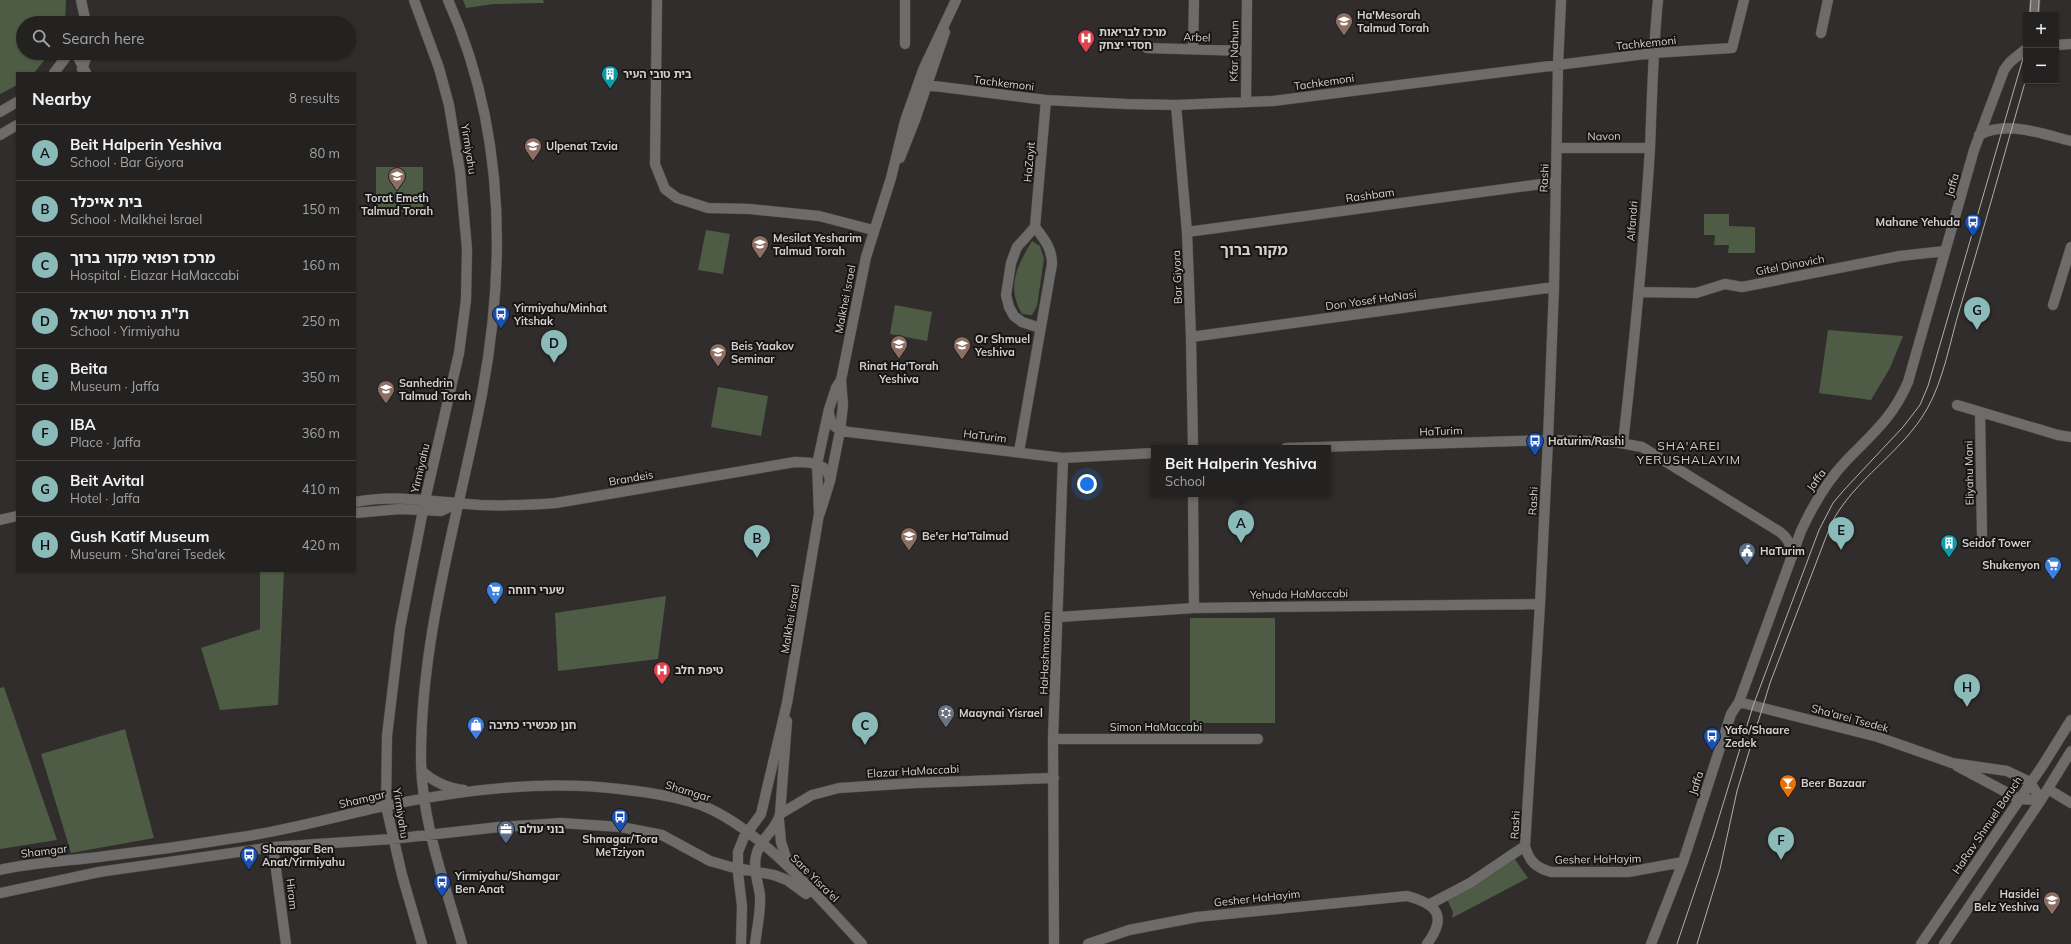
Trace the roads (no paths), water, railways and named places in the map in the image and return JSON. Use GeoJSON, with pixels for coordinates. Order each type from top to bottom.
{"type":"FeatureCollection","features":[{"type":"Feature","properties":{"kind":"street"},"geometry":{"type":"LineString","coordinates":[[79,16],[80,0]]}},
{"type":"Feature","properties":{"kind":"street"},"geometry":{"type":"LineString","coordinates":[[80,0],[84,16]]}},
{"type":"Feature","properties":{"kind":"street","name":"Yirmiyahu"},"geometry":{"type":"LineString","coordinates":[[414,0],[439,68],[450,113],[460,172],[467,249],[466,300],[459,353],[425,500],[400,628],[392,689],[385,766],[386,806],[392,839],[422,944]]}},
{"type":"Feature","properties":{"kind":"street","name":"Yirmiyahu"},"geometry":{"type":"LineString","coordinates":[[448,0],[472,67],[489,132],[496,186],[498,248],[494,311],[484,386],[434,622],[422,730],[421,770],[423,799],[431,835],[462,944]]}},
{"type":"Feature","properties":{"kind":"street"},"geometry":{"type":"LineString","coordinates":[[657,0],[655,164],[665,189],[677,198],[708,208],[750,209],[819,216],[873,230]]}},
{"type":"Feature","properties":{"kind":"street"},"geometry":{"type":"LineString","coordinates":[[905,0],[905,44]]}},
{"type":"Feature","properties":{"kind":"street"},"geometry":{"type":"LineString","coordinates":[[1193,49],[1194,0]]}},
{"type":"Feature","properties":{"kind":"street","name":"Kfar Nahum"},"geometry":{"type":"LineString","coordinates":[[1246,102],[1247,0]]}},
{"type":"Feature","properties":{"kind":"street","name":"Rashi"},"geometry":{"type":"LineString","coordinates":[[1430,904],[1470,883],[1525,846],[1540,604],[1548,440],[1554,287],[1558,148],[1558,64],[1561,0]]}},
{"type":"Feature","properties":{"kind":"street","name":"Alfandri"},"geometry":{"type":"LineString","coordinates":[[1624,443],[1639,292],[1650,148],[1653,53],[1658,0]]}},
{"type":"Feature","properties":{"kind":"street","name":"Tachkemoni"},"geometry":{"type":"LineString","coordinates":[[923,84],[1046,100],[1176,105],[1273,101],[1653,53],[1732,48],[1744,0]]}},
{"type":"Feature","properties":{"kind":"street"},"geometry":{"type":"LineString","coordinates":[[1821,33],[1828,0]]}},
{"type":"Feature","properties":{"kind":"street"},"geometry":{"type":"LineString","coordinates":[[2034,12],[2036,0]]}},
{"type":"Feature","properties":{"kind":"street","name":"Malkhei Israel"},"geometry":{"type":"LineString","coordinates":[[741,944],[742,906],[737,868],[738,852],[748,832],[757,821],[762,811],[788,703],[819,514],[830,481],[840,431],[843,405],[841,380],[860,282],[873,230],[890,178],[909,136],[923,84],[954,4]]}},
{"type":"Feature","properties":{"kind":"street"},"geometry":{"type":"LineString","coordinates":[[2059,45],[2071,44]]}},
{"type":"Feature","properties":{"kind":"street","name":"Arbel"},"geometry":{"type":"LineString","coordinates":[[1147,48],[1246,51]]}},
{"type":"Feature","properties":{"kind":"street","name":"Jaffa"},"geometry":{"type":"LineString","coordinates":[[1651,944],[1683,862],[1729,720],[1739,702],[1812,507],[1824,487],[1845,462],[1882,426],[1902,397],[1908,382],[1979,134],[2004,70],[2010,62],[2023,51]]}},
{"type":"Feature","properties":{"kind":"street"},"geometry":{"type":"LineString","coordinates":[[55,72],[63,60]]}},
{"type":"Feature","properties":{"kind":"street"},"geometry":{"type":"LineString","coordinates":[[79,60],[83,71]]}},
{"type":"Feature","properties":{"kind":"street"},"geometry":{"type":"LineString","coordinates":[[83,71],[86,60]]}},
{"type":"Feature","properties":{"kind":"street","name":"HaZayit"},"geometry":{"type":"LineString","coordinates":[[1035,227],[1046,100]]}},
{"type":"Feature","properties":{"kind":"street"},"geometry":{"type":"LineString","coordinates":[[0,112],[16,103]]}},
{"type":"Feature","properties":{"kind":"street","name":"Bar Giyora"},"geometry":{"type":"LineString","coordinates":[[1176,105],[1187,232],[1193,445]]}},
{"type":"Feature","properties":{"kind":"street"},"geometry":{"type":"LineString","coordinates":[[0,135],[16,126]]}},
{"type":"Feature","properties":{"kind":"street"},"geometry":{"type":"LineString","coordinates":[[1979,134],[1995,128],[2012,128],[2071,141]]}},
{"type":"Feature","properties":{"kind":"street","name":"Navon"},"geometry":{"type":"LineString","coordinates":[[1558,148],[1650,148]]}},
{"type":"Feature","properties":{"kind":"street","name":"Rashbam"},"geometry":{"type":"LineString","coordinates":[[1187,232],[1556,182]]}},
{"type":"Feature","properties":{"kind":"street"},"geometry":{"type":"LineString","coordinates":[[1018,452],[1040,328],[1052,254],[1035,227],[1017,247],[1011,262],[1006,295],[1009,307],[1014,316],[1022,322],[1040,328]]}},
{"type":"Feature","properties":{"kind":"street"},"geometry":{"type":"LineString","coordinates":[[2053,305],[2071,247]]}},
{"type":"Feature","properties":{"kind":"street","name":"Gitel Dinovich"},"geometry":{"type":"LineString","coordinates":[[1639,292],[1696,293],[1725,284],[1742,287],[1900,256],[1946,251]]}},
{"type":"Feature","properties":{"kind":"street","name":"Don Yosef HaNasi"},"geometry":{"type":"LineString","coordinates":[[1191,337],[1554,287]]}},
{"type":"Feature","properties":{"kind":"street","name":"Malkhei Israel"},"geometry":{"type":"LineString","coordinates":[[819,514],[817,464],[829,409],[836,388],[841,380]]}},
{"type":"Feature","properties":{"kind":"street"},"geometry":{"type":"LineString","coordinates":[[1957,405],[2058,435],[2071,436]]}},
{"type":"Feature","properties":{"kind":"street"},"geometry":{"type":"LineString","coordinates":[[829,409],[831,422],[835,428],[840,431]]}},
{"type":"Feature","properties":{"kind":"street","name":"Eliyahu Mani"},"geometry":{"type":"LineString","coordinates":[[1980,412],[1982,534]]}},
{"type":"Feature","properties":{"kind":"street","name":"HaTurim"},"geometry":{"type":"LineString","coordinates":[[840,431],[1063,458],[1151,453]]}},
{"type":"Feature","properties":{"kind":"street","name":"HaTurim"},"geometry":{"type":"LineString","coordinates":[[1331,447],[1548,440],[1624,443],[1642,448],[1780,532],[1791,546],[1792,559]]}},
{"type":"Feature","properties":{"kind":"street","name":"HaHashmonaim"},"geometry":{"type":"LineString","coordinates":[[1054,944],[1054,739],[1063,458]]}},
{"type":"Feature","properties":{"kind":"street","name":"Brandeis"},"geometry":{"type":"LineString","coordinates":[[356,502],[394,498],[458,503],[516,505],[556,503],[778,464],[804,462],[817,464]]}},
{"type":"Feature","properties":{"kind":"street"},"geometry":{"type":"LineString","coordinates":[[817,464],[828,471],[830,481]]}},
{"type":"Feature","properties":{"kind":"street"},"geometry":{"type":"LineString","coordinates":[[1193,497],[1194,608]]}},
{"type":"Feature","properties":{"kind":"street"},"geometry":{"type":"LineString","coordinates":[[356,513],[400,509],[440,511],[458,503]]}},
{"type":"Feature","properties":{"kind":"street"},"geometry":{"type":"LineString","coordinates":[[0,520],[16,516]]}},
{"type":"Feature","properties":{"kind":"street","name":"Yehuda HaMaccabi"},"geometry":{"type":"LineString","coordinates":[[1058,618],[1194,608],[1540,604]]}},
{"type":"Feature","properties":{"kind":"street","name":"Sha'arei Tsedek"},"geometry":{"type":"LineString","coordinates":[[1739,702],[1878,737],[1952,763],[2019,799],[2040,800]]}},
{"type":"Feature","properties":{"kind":"street","name":"Malkhei Israel"},"geometry":{"type":"LineString","coordinates":[[755,944],[760,906],[755,871],[756,855],[761,842],[774,829],[780,814],[788,703]]}},
{"type":"Feature","properties":{"kind":"street","name":"HaRav Shmuel Baruch"},"geometry":{"type":"LineString","coordinates":[[1921,944],[2071,720]]}},
{"type":"Feature","properties":{"kind":"street","name":"Simon HaMaccabi"},"geometry":{"type":"LineString","coordinates":[[1054,739],[1258,739]]}},
{"type":"Feature","properties":{"kind":"street"},"geometry":{"type":"LineString","coordinates":[[1944,944],[2048,789],[2071,751]]}},
{"type":"Feature","properties":{"kind":"street","name":"Sha'arei Tsedek"},"geometry":{"type":"LineString","coordinates":[[1952,763],[2007,770],[2030,782]]}},
{"type":"Feature","properties":{"kind":"street"},"geometry":{"type":"LineString","coordinates":[[421,770],[433,781],[447,786],[461,789],[480,790]]}},
{"type":"Feature","properties":{"kind":"street","name":"Elazar HaMaccabi"},"geometry":{"type":"LineString","coordinates":[[780,814],[812,795],[839,788],[907,783],[1054,778]]}},
{"type":"Feature","properties":{"kind":"street"},"geometry":{"type":"LineString","coordinates":[[2030,782],[2040,800]]}},
{"type":"Feature","properties":{"kind":"street","name":"Shamgar"},"geometry":{"type":"LineString","coordinates":[[0,870],[45,862],[107,856],[236,838],[285,830],[386,806],[423,799],[518,786],[565,785],[639,791],[671,797],[701,806],[748,832]]}},
{"type":"Feature","properties":{"kind":"street"},"geometry":{"type":"LineString","coordinates":[[2048,789],[2071,803]]}},
{"type":"Feature","properties":{"kind":"street"},"geometry":{"type":"LineString","coordinates":[[780,814],[781,842],[791,871]]}},
{"type":"Feature","properties":{"kind":"street"},"geometry":{"type":"LineString","coordinates":[[0,893],[99,872],[273,846],[392,839],[544,824],[584,824],[621,827],[662,835],[706,859],[737,868],[774,875],[794,885],[841,922]]}},
{"type":"Feature","properties":{"kind":"street","name":"Sare Yisra'el"},"geometry":{"type":"LineString","coordinates":[[748,832],[761,842],[791,871],[862,944]]}},
{"type":"Feature","properties":{"kind":"street","name":"Hiram"},"geometry":{"type":"LineString","coordinates":[[273,846],[286,944]]}},
{"type":"Feature","properties":{"kind":"street","name":"Gesher HaHayim"},"geometry":{"type":"LineString","coordinates":[[1525,846],[1532,862],[1541,870],[1552,872],[1628,872],[1683,862]]}},
{"type":"Feature","properties":{"kind":"street","name":"Gesher HaHayim"},"geometry":{"type":"LineString","coordinates":[[1088,944],[1129,930],[1196,917],[1384,897],[1407,896],[1430,904]]}},
{"type":"Feature","properties":{"kind":"street"},"geometry":{"type":"LineString","coordinates":[[1427,944],[1439,923],[1438,916],[1430,904]]}},
{"type":"Feature","properties":{"kind":"tram line"},"geometry":{"type":"LineString","coordinates":[[2030,12],[2031,0]]}},
{"type":"Feature","properties":{"kind":"tram line"},"geometry":{"type":"LineString","coordinates":[[2038,12],[2039,0]]}},
{"type":"Feature","properties":{"kind":"tram line"},"geometry":{"type":"LineString","coordinates":[[1677,944],[1713,837],[1753,706],[1819,530],[1833,503],[1903,427],[1920,405],[1928,386],[2023,58]]}},
{"type":"Feature","properties":{"kind":"tram line"},"geometry":{"type":"LineString","coordinates":[[1697,944],[1720,869],[1737,791],[1770,683],[1831,524],[1852,493],[1892,453],[1917,425],[1927,409],[1938,385],[2025,84]]}},
{"type":"Feature","properties":{"kind":"place","name":"Ha'Mesorah Talmud Torah"},"geometry":{"type":"Point","coordinates":[1344,36]}},
{"type":"Feature","properties":{"kind":"place","name":"מרכז לבריאות חסדי יצחק"},"geometry":{"type":"Point","coordinates":[1086,53]}},
{"type":"Feature","properties":{"kind":"place","name":"בית טובי העיר"},"geometry":{"type":"Point","coordinates":[610,89]}},
{"type":"Feature","properties":{"kind":"place","name":"Ulpenat Tzvia"},"geometry":{"type":"Point","coordinates":[533,161]}},
{"type":"Feature","properties":{"kind":"place","name":"Torat Emeth Talmud Torah"},"geometry":{"type":"Point","coordinates":[397,191]}},
{"type":"Feature","properties":{"kind":"place","name":"Mahane Yehuda"},"geometry":{"type":"Point","coordinates":[1973,237]}},
{"type":"Feature","properties":{"kind":"place","name":"Mesilat Yesharim Talmud Torah"},"geometry":{"type":"Point","coordinates":[760,259]}},
{"type":"Feature","properties":{"kind":"place","name":"Yirmiyahu/Minhat Yitshak"},"geometry":{"type":"Point","coordinates":[501,329]}},
{"type":"Feature","properties":{"kind":"place","name":"Beit Avital"},"geometry":{"type":"Point","coordinates":[1977,330]}},
{"type":"Feature","properties":{"kind":"place","name":"Rinat Ha'Torah Yeshiva"},"geometry":{"type":"Point","coordinates":[899,359]}},
{"type":"Feature","properties":{"kind":"place","name":"Or Shmuel Yeshiva"},"geometry":{"type":"Point","coordinates":[962,360]}},
{"type":"Feature","properties":{"kind":"place","name":"ת\"ת גירסת ישראל"},"geometry":{"type":"Point","coordinates":[554,363]}},
{"type":"Feature","properties":{"kind":"place","name":"Beis Yaakov Seminar"},"geometry":{"type":"Point","coordinates":[718,367]}},
{"type":"Feature","properties":{"kind":"place","name":"Sanhedrin Talmud Torah"},"geometry":{"type":"Point","coordinates":[386,404]}},
{"type":"Feature","properties":{"kind":"place","name":"Haturim/Rashi"},"geometry":{"type":"Point","coordinates":[1535,456]}},
{"type":"Feature","properties":{"kind":"place","name":"Beit Halperin Yeshiva"},"geometry":{"type":"Point","coordinates":[1241,543]}},
{"type":"Feature","properties":{"kind":"place","name":"Beita"},"geometry":{"type":"Point","coordinates":[1841,550]}},
{"type":"Feature","properties":{"kind":"place","name":"Be'er Ha'Talmud"},"geometry":{"type":"Point","coordinates":[909,551]}},
{"type":"Feature","properties":{"kind":"place","name":"בית אייכלר"},"geometry":{"type":"Point","coordinates":[757,558]}},
{"type":"Feature","properties":{"kind":"place","name":"Seidof Tower"},"geometry":{"type":"Point","coordinates":[1949,558]}},
{"type":"Feature","properties":{"kind":"place","name":"HaTurim"},"geometry":{"type":"Point","coordinates":[1747,566]}},
{"type":"Feature","properties":{"kind":"place","name":"Shukenyon"},"geometry":{"type":"Point","coordinates":[2053,580]}},
{"type":"Feature","properties":{"kind":"place","name":"שערי רווחה"},"geometry":{"type":"Point","coordinates":[495,605]}},
{"type":"Feature","properties":{"kind":"place","name":"טיפת חלב"},"geometry":{"type":"Point","coordinates":[662,685]}},
{"type":"Feature","properties":{"kind":"place","name":"Gush Katif Museum"},"geometry":{"type":"Point","coordinates":[1967,707]}},
{"type":"Feature","properties":{"kind":"place","name":"Maaynai Yisrael"},"geometry":{"type":"Point","coordinates":[946,728]}},
{"type":"Feature","properties":{"kind":"place","name":"חנן מכשירי כתיבה"},"geometry":{"type":"Point","coordinates":[476,740]}},
{"type":"Feature","properties":{"kind":"place","name":"מרכז רפואי מקור ברוך"},"geometry":{"type":"Point","coordinates":[865,745]}},
{"type":"Feature","properties":{"kind":"place","name":"Yafo/Shaare Zedek"},"geometry":{"type":"Point","coordinates":[1712,751]}},
{"type":"Feature","properties":{"kind":"place","name":"Beer Bazaar"},"geometry":{"type":"Point","coordinates":[1788,798]}},
{"type":"Feature","properties":{"kind":"place","name":"Shmagar/Tora MeTziyon"},"geometry":{"type":"Point","coordinates":[620,832]}},
{"type":"Feature","properties":{"kind":"place","name":"בוני עולם"},"geometry":{"type":"Point","coordinates":[506,844]}},
{"type":"Feature","properties":{"kind":"place","name":"IBA"},"geometry":{"type":"Point","coordinates":[1781,860]}},
{"type":"Feature","properties":{"kind":"place","name":"Shamgar Ben Anat/Yirmiyahu"},"geometry":{"type":"Point","coordinates":[249,870]}},
{"type":"Feature","properties":{"kind":"place","name":"Yirmiyahu/Shamgar Ben Anat"},"geometry":{"type":"Point","coordinates":[442,897]}},
{"type":"Feature","properties":{"kind":"place","name":"Hasidei Belz Yeshiva"},"geometry":{"type":"Point","coordinates":[2052,915]}},
{"type":"Feature","properties":{"kind":"district","name":"מקור ברוך"},"geometry":{"type":"Point","coordinates":[1254,250]}},
{"type":"Feature","properties":{"kind":"district","name":"SHA'AREI YERUSHALAYIM"},"geometry":{"type":"Point","coordinates":[1689,453]}}]}
